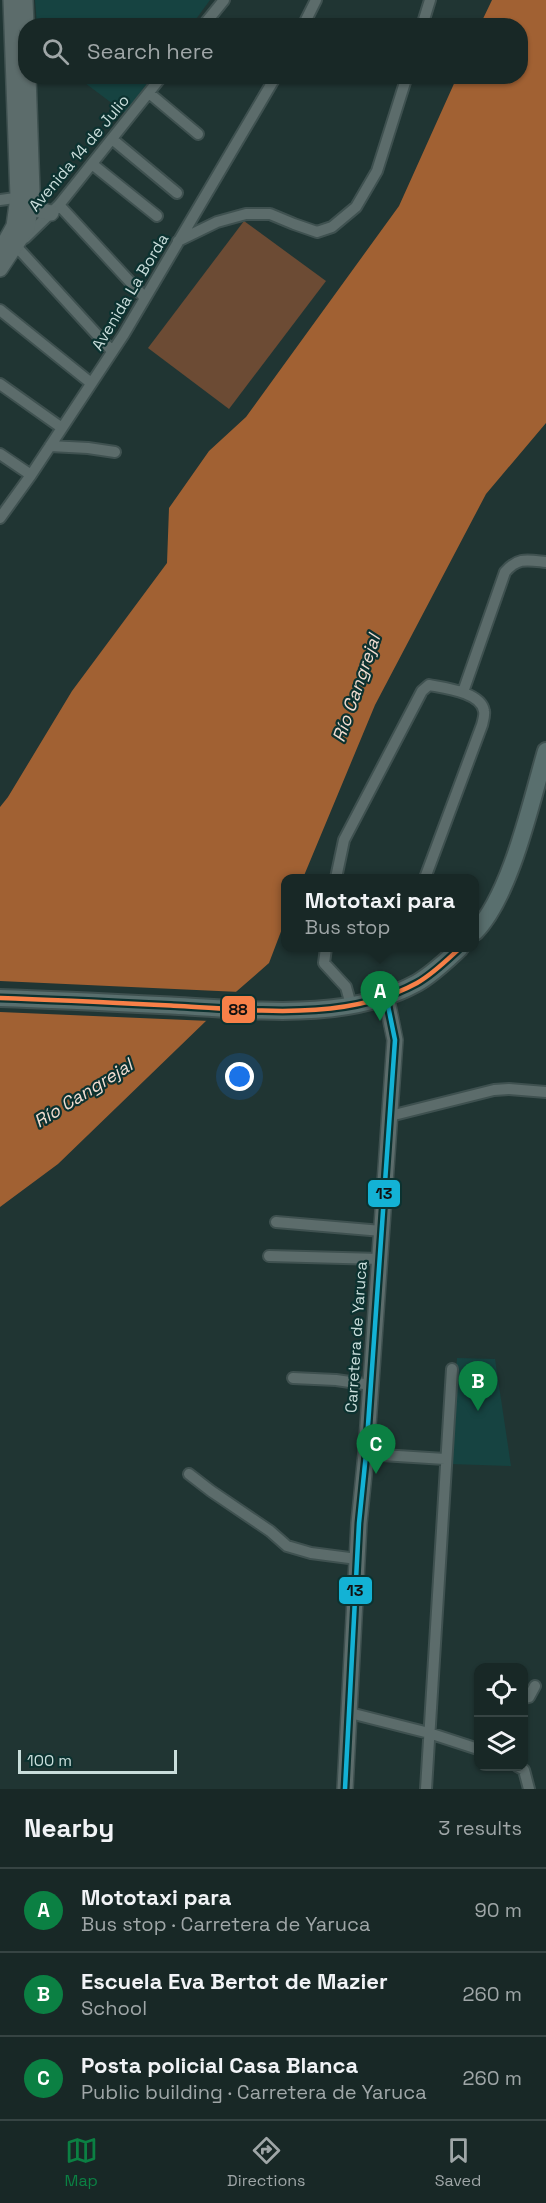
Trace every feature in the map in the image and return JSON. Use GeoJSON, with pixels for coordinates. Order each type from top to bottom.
{"type":"FeatureCollection","features":[{"type":"Feature","properties":{"kind":"main road"},"geometry":{"type":"LineString","coordinates":[[479,924],[498,896],[518,847],[546,751]]}},
{"type":"Feature","properties":{"kind":"main road"},"geometry":{"type":"LineString","coordinates":[[0,998],[314,1010],[351,1005],[386,996],[418,982],[455,952]]}},
{"type":"Feature","properties":{"kind":"street"},"geometry":{"type":"LineString","coordinates":[[0,269],[8,246],[27,228],[11,0]]}},
{"type":"Feature","properties":{"kind":"street"},"geometry":{"type":"LineString","coordinates":[[25,0],[26,18]]}},
{"type":"Feature","properties":{"kind":"street"},"geometry":{"type":"LineString","coordinates":[[209,18],[224,0]]}},
{"type":"Feature","properties":{"kind":"street"},"geometry":{"type":"LineString","coordinates":[[307,18],[316,0]]}},
{"type":"Feature","properties":{"kind":"street"},"geometry":{"type":"LineString","coordinates":[[424,18],[430,0]]}},
{"type":"Feature","properties":{"kind":"street"},"geometry":{"type":"LineString","coordinates":[[28,84],[25,197],[39,210],[55,209],[145,298]]}},
{"type":"Feature","properties":{"kind":"street","name":"Avenida 14 de Julio"},"geometry":{"type":"LineString","coordinates":[[8,246],[55,209],[156,84]]}},
{"type":"Feature","properties":{"kind":"street","name":"Avenida La Borda"},"geometry":{"type":"LineString","coordinates":[[0,518],[112,351],[271,84]]}},
{"type":"Feature","properties":{"kind":"street"},"geometry":{"type":"LineString","coordinates":[[178,241],[217,222],[246,214],[270,214],[317,232],[332,227],[357,207],[376,171],[404,84]]}},
{"type":"Feature","properties":{"kind":"street"},"geometry":{"type":"LineString","coordinates":[[149,93],[198,134]]}},
{"type":"Feature","properties":{"kind":"street"},"geometry":{"type":"LineString","coordinates":[[112,138],[177,193]]}},
{"type":"Feature","properties":{"kind":"street"},"geometry":{"type":"LineString","coordinates":[[92,164],[157,216]]}},
{"type":"Feature","properties":{"kind":"street"},"geometry":{"type":"LineString","coordinates":[[0,200],[25,197]]}},
{"type":"Feature","properties":{"kind":"street"},"geometry":{"type":"LineString","coordinates":[[8,246],[112,351]]}},
{"type":"Feature","properties":{"kind":"street"},"geometry":{"type":"LineString","coordinates":[[0,310],[91,383]]}},
{"type":"Feature","properties":{"kind":"street"},"geometry":{"type":"LineString","coordinates":[[0,384],[62,428]]}},
{"type":"Feature","properties":{"kind":"street"},"geometry":{"type":"LineString","coordinates":[[50,446],[115,452]]}},
{"type":"Feature","properties":{"kind":"street"},"geometry":{"type":"LineString","coordinates":[[0,454],[31,474]]}},
{"type":"Feature","properties":{"kind":"street"},"geometry":{"type":"LineString","coordinates":[[463,692],[505,572],[514,562],[525,560],[546,562]]}},
{"type":"Feature","properties":{"kind":"street"},"geometry":{"type":"LineString","coordinates":[[337,874],[344,840],[422,691],[429,686],[463,692],[481,703],[484,711],[482,725],[427,874]]}},
{"type":"Feature","properties":{"kind":"street"},"geometry":{"type":"LineString","coordinates":[[325,952],[324,963],[346,987],[351,1005]]}},
{"type":"Feature","properties":{"kind":"street","name":"Carretera de Yaruca"},"geometry":{"type":"LineString","coordinates":[[345,1789],[357,1559],[395,1040],[386,996]]}},
{"type":"Feature","properties":{"kind":"street"},"geometry":{"type":"LineString","coordinates":[[390,1116],[495,1090],[546,1092]]}},
{"type":"Feature","properties":{"kind":"street"},"geometry":{"type":"LineString","coordinates":[[276,1222],[382,1231]]}},
{"type":"Feature","properties":{"kind":"street"},"geometry":{"type":"LineString","coordinates":[[269,1256],[380,1259]]}},
{"type":"Feature","properties":{"kind":"street"},"geometry":{"type":"LineString","coordinates":[[426,1789],[452,1368]]}},
{"type":"Feature","properties":{"kind":"street"},"geometry":{"type":"LineString","coordinates":[[293,1378],[336,1380],[371,1385]]}},
{"type":"Feature","properties":{"kind":"street"},"geometry":{"type":"LineString","coordinates":[[366,1454],[445,1459]]}},
{"type":"Feature","properties":{"kind":"street"},"geometry":{"type":"LineString","coordinates":[[189,1474],[270,1531],[287,1546],[311,1553],[357,1559]]}},
{"type":"Feature","properties":{"kind":"street"},"geometry":{"type":"LineString","coordinates":[[528,1697],[535,1686]]}},
{"type":"Feature","properties":{"kind":"street"},"geometry":{"type":"LineString","coordinates":[[350,1713],[429,1733],[474,1748]]}},
{"type":"Feature","properties":{"kind":"street"},"geometry":{"type":"LineString","coordinates":[[524,1771],[529,1789]]}},
{"type":"Feature","properties":{"kind":"shaded area"},"geometry":{"type":"Polygon","coordinates":[[[35,0],[210,0],[197,18],[36,18],[35,0]]]}},
{"type":"Feature","properties":{"kind":"shaded area"},"geometry":{"type":"Polygon","coordinates":[[[86,84],[147,84],[125,113],[86,84]]]}},
{"type":"Feature","properties":{"kind":"shaded area"},"geometry":{"type":"Polygon","coordinates":[[[244,221],[326,281],[229,409],[148,348],[244,221]]]}},
{"type":"Feature","properties":{"kind":"shaded area"},"geometry":{"type":"Polygon","coordinates":[[[457,1358],[495,1359],[511,1466],[450,1464],[457,1358]]]}},
{"type":"Feature","properties":{"kind":"water","name":"Río Cangrejal"},"geometry":{"type":"Polygon","coordinates":[[[492,0],[546,0],[546,423],[486,494],[375,705],[305,874],[281,874],[281,932],[269,963],[58,1164],[0,1207],[0,807],[72,691],[167,563],[169,508],[209,451],[246,417],[399,206],[454,84],[528,84],[528,18],[483,18],[492,0]]]}},
{"type":"Feature","properties":{"kind":"pier"},"geometry":{"type":"Polygon","coordinates":[[[0,981],[240,992],[210,1021],[0,1012],[0,981]]]}},
{"type":"Feature","properties":{"kind":"transit line","name":"88"},"geometry":{"type":"LineString","coordinates":[[0,998],[269,1011],[331,1008],[361,1004],[417,983],[455,952]]}},
{"type":"Feature","properties":{"kind":"transit line","name":"13"},"geometry":{"type":"LineString","coordinates":[[345,1789],[359,1523],[366,1454],[395,1040],[386,996]]}},
{"type":"Feature","properties":{"kind":"place","name":"Mototaxi para"},"geometry":{"type":"Point","coordinates":[380,1021]}},
{"type":"Feature","properties":{"kind":"place","name":"Escuela Eva Bertot de Mazier"},"geometry":{"type":"Point","coordinates":[478,1411]}},
{"type":"Feature","properties":{"kind":"place","name":"Posta policial Casa Blanca"},"geometry":{"type":"Point","coordinates":[376,1474]}}]}
